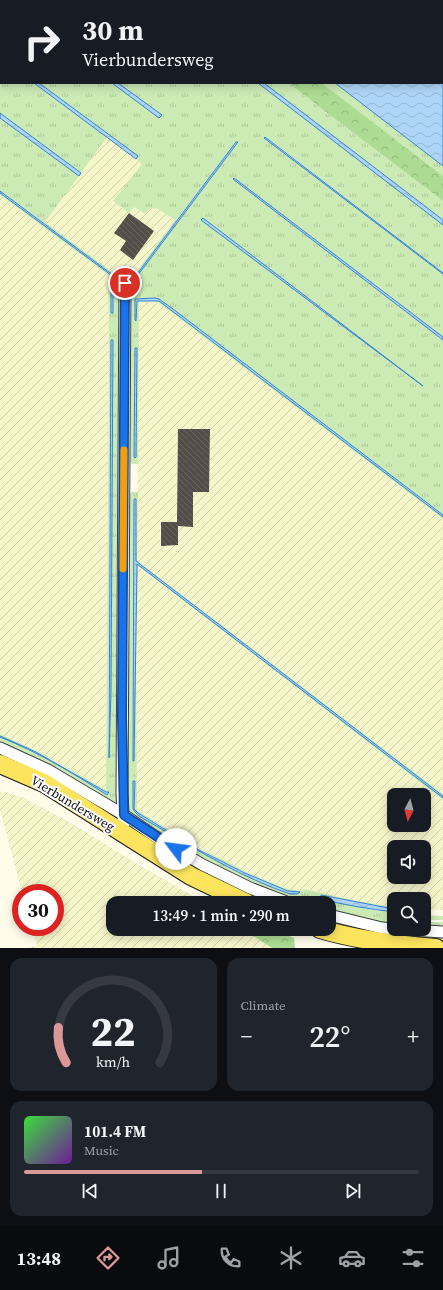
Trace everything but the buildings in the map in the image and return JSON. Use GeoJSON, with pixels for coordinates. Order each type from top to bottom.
{"type":"FeatureCollection","features":[{"type":"Feature","properties":{"kind":"main road","name":"Vierbundersweg"},"geometry":{"type":"LineString","coordinates":[[0,764],[44,783],[191,876],[232,896]]}},
{"type":"Feature","properties":{"kind":"main road"},"geometry":{"type":"LineString","coordinates":[[336,933],[408,946],[436,948]]}},
{"type":"Feature","properties":{"kind":"street","name":"Vierbundersweg"},"geometry":{"type":"LineString","coordinates":[[124,834],[122,718],[125,283]]}},
{"type":"Feature","properties":{"kind":"street","name":"Vierbundersweg"},"geometry":{"type":"LineString","coordinates":[[0,748],[48,770],[124,815],[162,841],[221,874],[271,896]]}},
{"type":"Feature","properties":{"kind":"street"},"geometry":{"type":"LineString","coordinates":[[336,917],[387,928]]}},
{"type":"Feature","properties":{"kind":"street"},"geometry":{"type":"LineString","coordinates":[[431,931],[443,932]]}},
{"type":"Feature","properties":{"kind":"green space"},"geometry":{"type":"Polygon","coordinates":[[[0,84],[35,84],[107,137],[81,173],[0,113],[0,84]]]}},
{"type":"Feature","properties":{"kind":"green space"},"geometry":{"type":"Polygon","coordinates":[[[40,84],[113,84],[159,118],[162,115],[119,84],[259,84],[443,225],[443,273],[274,143],[264,138],[443,274],[443,337],[234,178],[233,179],[443,340],[443,515],[159,299],[136,299],[135,320],[137,301],[139,301],[138,464],[132,464],[127,459],[127,279],[131,279],[175,220],[157,208],[149,209],[145,214],[134,207],[129,213],[113,201],[142,164],[136,159],[138,156],[40,84]],[[236,142],[134,278],[135,279],[237,143],[236,142]],[[203,219],[202,220],[422,386],[203,219]],[[135,348],[134,457],[136,457],[137,348],[135,348]]]}},
{"type":"Feature","properties":{"kind":"green space"},"geometry":{"type":"Polygon","coordinates":[[[265,84],[289,84],[443,201],[443,220],[265,84]]]}},
{"type":"Feature","properties":{"kind":"green space"},"geometry":{"type":"Polygon","coordinates":[[[289,84],[323,84],[443,176],[443,201],[289,84]]]}},
{"type":"Feature","properties":{"kind":"green space"},"geometry":{"type":"Polygon","coordinates":[[[323,84],[335,84],[443,166],[443,176],[323,84]]]}},
{"type":"Feature","properties":{"kind":"green space"},"geometry":{"type":"Polygon","coordinates":[[[0,118],[79,176],[45,222],[122,279],[119,809],[0,744],[0,737],[16,743],[0,736],[0,734],[46,755],[106,790],[109,349],[108,275],[0,195],[0,193],[111,275],[112,313],[113,275],[0,191],[0,118]],[[111,340],[108,758],[111,691],[113,340],[111,340]],[[19,744],[83,779],[107,794],[53,760],[19,744]]]}},
{"type":"Feature","properties":{"kind":"green space"},"geometry":{"type":"Polygon","coordinates":[[[107,137],[143,164],[113,202],[134,207],[149,209],[157,208],[175,220],[130,279],[122,279],[45,222],[107,137]],[[129,213],[115,233],[126,241],[120,250],[133,259],[154,231],[129,213]]]}},
{"type":"Feature","properties":{"kind":"green space"},"geometry":{"type":"Polygon","coordinates":[[[0,195],[108,275],[109,349],[106,790],[46,755],[0,734],[0,195]]]}},
{"type":"Feature","properties":{"kind":"green space"},"geometry":{"type":"Polygon","coordinates":[[[139,301],[154,301],[159,303],[443,519],[443,794],[137,561],[139,301]],[[178,430],[177,492],[209,492],[210,430],[178,430]],[[177,511],[177,522],[160,522],[161,545],[178,545],[178,526],[193,526],[193,511],[177,511]]]}},
{"type":"Feature","properties":{"kind":"green space"},"geometry":{"type":"Polygon","coordinates":[[[154,301],[159,301],[443,517],[443,519],[159,303],[154,301]]]}},
{"type":"Feature","properties":{"kind":"green space"},"geometry":{"type":"Polygon","coordinates":[[[132,492],[138,492],[137,561],[443,794],[443,796],[136,561],[134,499],[133,761],[136,563],[430,788],[427,788],[138,566],[136,655],[137,810],[200,848],[245,871],[284,888],[302,891],[304,889],[335,896],[281,896],[218,869],[125,813],[126,498],[132,492]],[[134,809],[134,811],[195,849],[227,866],[278,890],[297,894],[297,891],[292,892],[283,889],[223,862],[138,813],[134,809]]]}},
{"type":"Feature","properties":{"kind":"green space"},"geometry":{"type":"Polygon","coordinates":[[[137,566],[427,788],[387,788],[387,832],[431,832],[431,791],[443,800],[443,910],[431,909],[431,892],[387,892],[387,906],[352,900],[304,889],[302,891],[284,888],[224,861],[137,809],[137,566]]]}},
{"type":"Feature","properties":{"kind":"green space"},"geometry":{"type":"Polygon","coordinates":[[[431,789],[443,798],[443,800],[431,791],[431,789]]]}},
{"type":"Feature","properties":{"kind":"green space"},"geometry":{"type":"Polygon","coordinates":[[[0,791],[22,797],[66,820],[192,896],[106,896],[106,936],[253,936],[272,948],[27,948],[37,946],[34,936],[64,936],[64,884],[20,884],[0,809],[0,791]]]}},
{"type":"Feature","properties":{"kind":"green space"},"geometry":{"type":"Polygon","coordinates":[[[336,896],[352,900],[387,906],[387,908],[384,908],[336,898],[336,896]]]}},
{"type":"Feature","properties":{"kind":"green space"},"geometry":{"type":"Polygon","coordinates":[[[336,902],[387,911],[387,923],[336,912],[336,902]]]}},
{"type":"Feature","properties":{"kind":"green space"},"geometry":{"type":"Polygon","coordinates":[[[431,915],[443,916],[443,920],[431,920],[431,915]]]}},
{"type":"Feature","properties":{"kind":"green space"},"geometry":{"type":"Polygon","coordinates":[[[336,921],[387,928],[387,934],[349,929],[350,927],[336,924],[336,921]]]}},
{"type":"Feature","properties":{"kind":"green space"},"geometry":{"type":"Polygon","coordinates":[[[431,922],[443,922],[443,928],[431,927],[431,922]]]}},
{"type":"Feature","properties":{"kind":"green space"},"geometry":{"type":"Polygon","coordinates":[[[431,934],[443,936],[443,940],[402,936],[431,936],[431,934]]]}},
{"type":"Feature","properties":{"kind":"green space"},"geometry":{"type":"Polygon","coordinates":[[[253,936],[289,936],[294,938],[295,948],[272,948],[253,936]]]}},
{"type":"Feature","properties":{"kind":"water"},"geometry":{"type":"Polygon","coordinates":[[[35,84],[40,84],[138,156],[136,159],[35,84]]]}},
{"type":"Feature","properties":{"kind":"water"},"geometry":{"type":"Polygon","coordinates":[[[113,84],[119,84],[162,115],[159,118],[113,84]]]}},
{"type":"Feature","properties":{"kind":"water"},"geometry":{"type":"Polygon","coordinates":[[[259,84],[265,84],[443,220],[443,225],[259,84]]]}},
{"type":"Feature","properties":{"kind":"water"},"geometry":{"type":"Polygon","coordinates":[[[336,84],[443,84],[443,166],[336,84]]]}},
{"type":"Feature","properties":{"kind":"water"},"geometry":{"type":"Polygon","coordinates":[[[0,113],[81,173],[79,176],[0,118],[0,113]]]}},
{"type":"Feature","properties":{"kind":"water"},"geometry":{"type":"Polygon","coordinates":[[[265,137],[443,273],[443,274],[264,138],[265,137]]]}},
{"type":"Feature","properties":{"kind":"water"},"geometry":{"type":"Polygon","coordinates":[[[236,142],[238,142],[135,279],[134,278],[236,142]]]}},
{"type":"Feature","properties":{"kind":"water"},"geometry":{"type":"Polygon","coordinates":[[[234,178],[443,337],[443,340],[233,179],[234,178]]]}},
{"type":"Feature","properties":{"kind":"water"},"geometry":{"type":"Polygon","coordinates":[[[0,191],[113,275],[113,313],[111,313],[111,275],[0,193],[0,191]]]}},
{"type":"Feature","properties":{"kind":"water"},"geometry":{"type":"Polygon","coordinates":[[[203,218],[423,386],[201,220],[203,218]]]}},
{"type":"Feature","properties":{"kind":"water"},"geometry":{"type":"Polygon","coordinates":[[[135,299],[159,299],[173,309],[443,515],[443,517],[159,301],[137,301],[136,321],[135,299]]]}},
{"type":"Feature","properties":{"kind":"water"},"geometry":{"type":"Polygon","coordinates":[[[111,340],[113,340],[111,691],[109,758],[111,340]]]}},
{"type":"Feature","properties":{"kind":"water"},"geometry":{"type":"Polygon","coordinates":[[[135,348],[137,348],[135,458],[134,457],[135,348]]]}},
{"type":"Feature","properties":{"kind":"water"},"geometry":{"type":"Polygon","coordinates":[[[134,499],[136,499],[136,561],[443,796],[443,798],[137,564],[133,761],[134,499]]]}},
{"type":"Feature","properties":{"kind":"water"},"geometry":{"type":"Polygon","coordinates":[[[0,736],[36,752],[106,792],[109,792],[107,795],[55,763],[0,736]]]}},
{"type":"Feature","properties":{"kind":"water"},"geometry":{"type":"Polygon","coordinates":[[[133,781],[135,781],[134,809],[138,813],[199,850],[245,873],[288,891],[300,892],[297,894],[290,894],[255,880],[206,855],[141,817],[133,809],[133,781]]]}},
{"type":"Feature","properties":{"kind":"water"},"geometry":{"type":"Polygon","coordinates":[[[336,898],[387,908],[387,911],[357,907],[336,902],[336,898]]]}},
{"type":"Feature","properties":{"kind":"slow traffic"},"geometry":{"type":"LineString","coordinates":[[123,569],[124,450]]}},
{"type":"Feature","properties":{"kind":"route"},"geometry":{"type":"LineString","coordinates":[[125,283],[122,793],[124,815],[176,849]]}}]}
